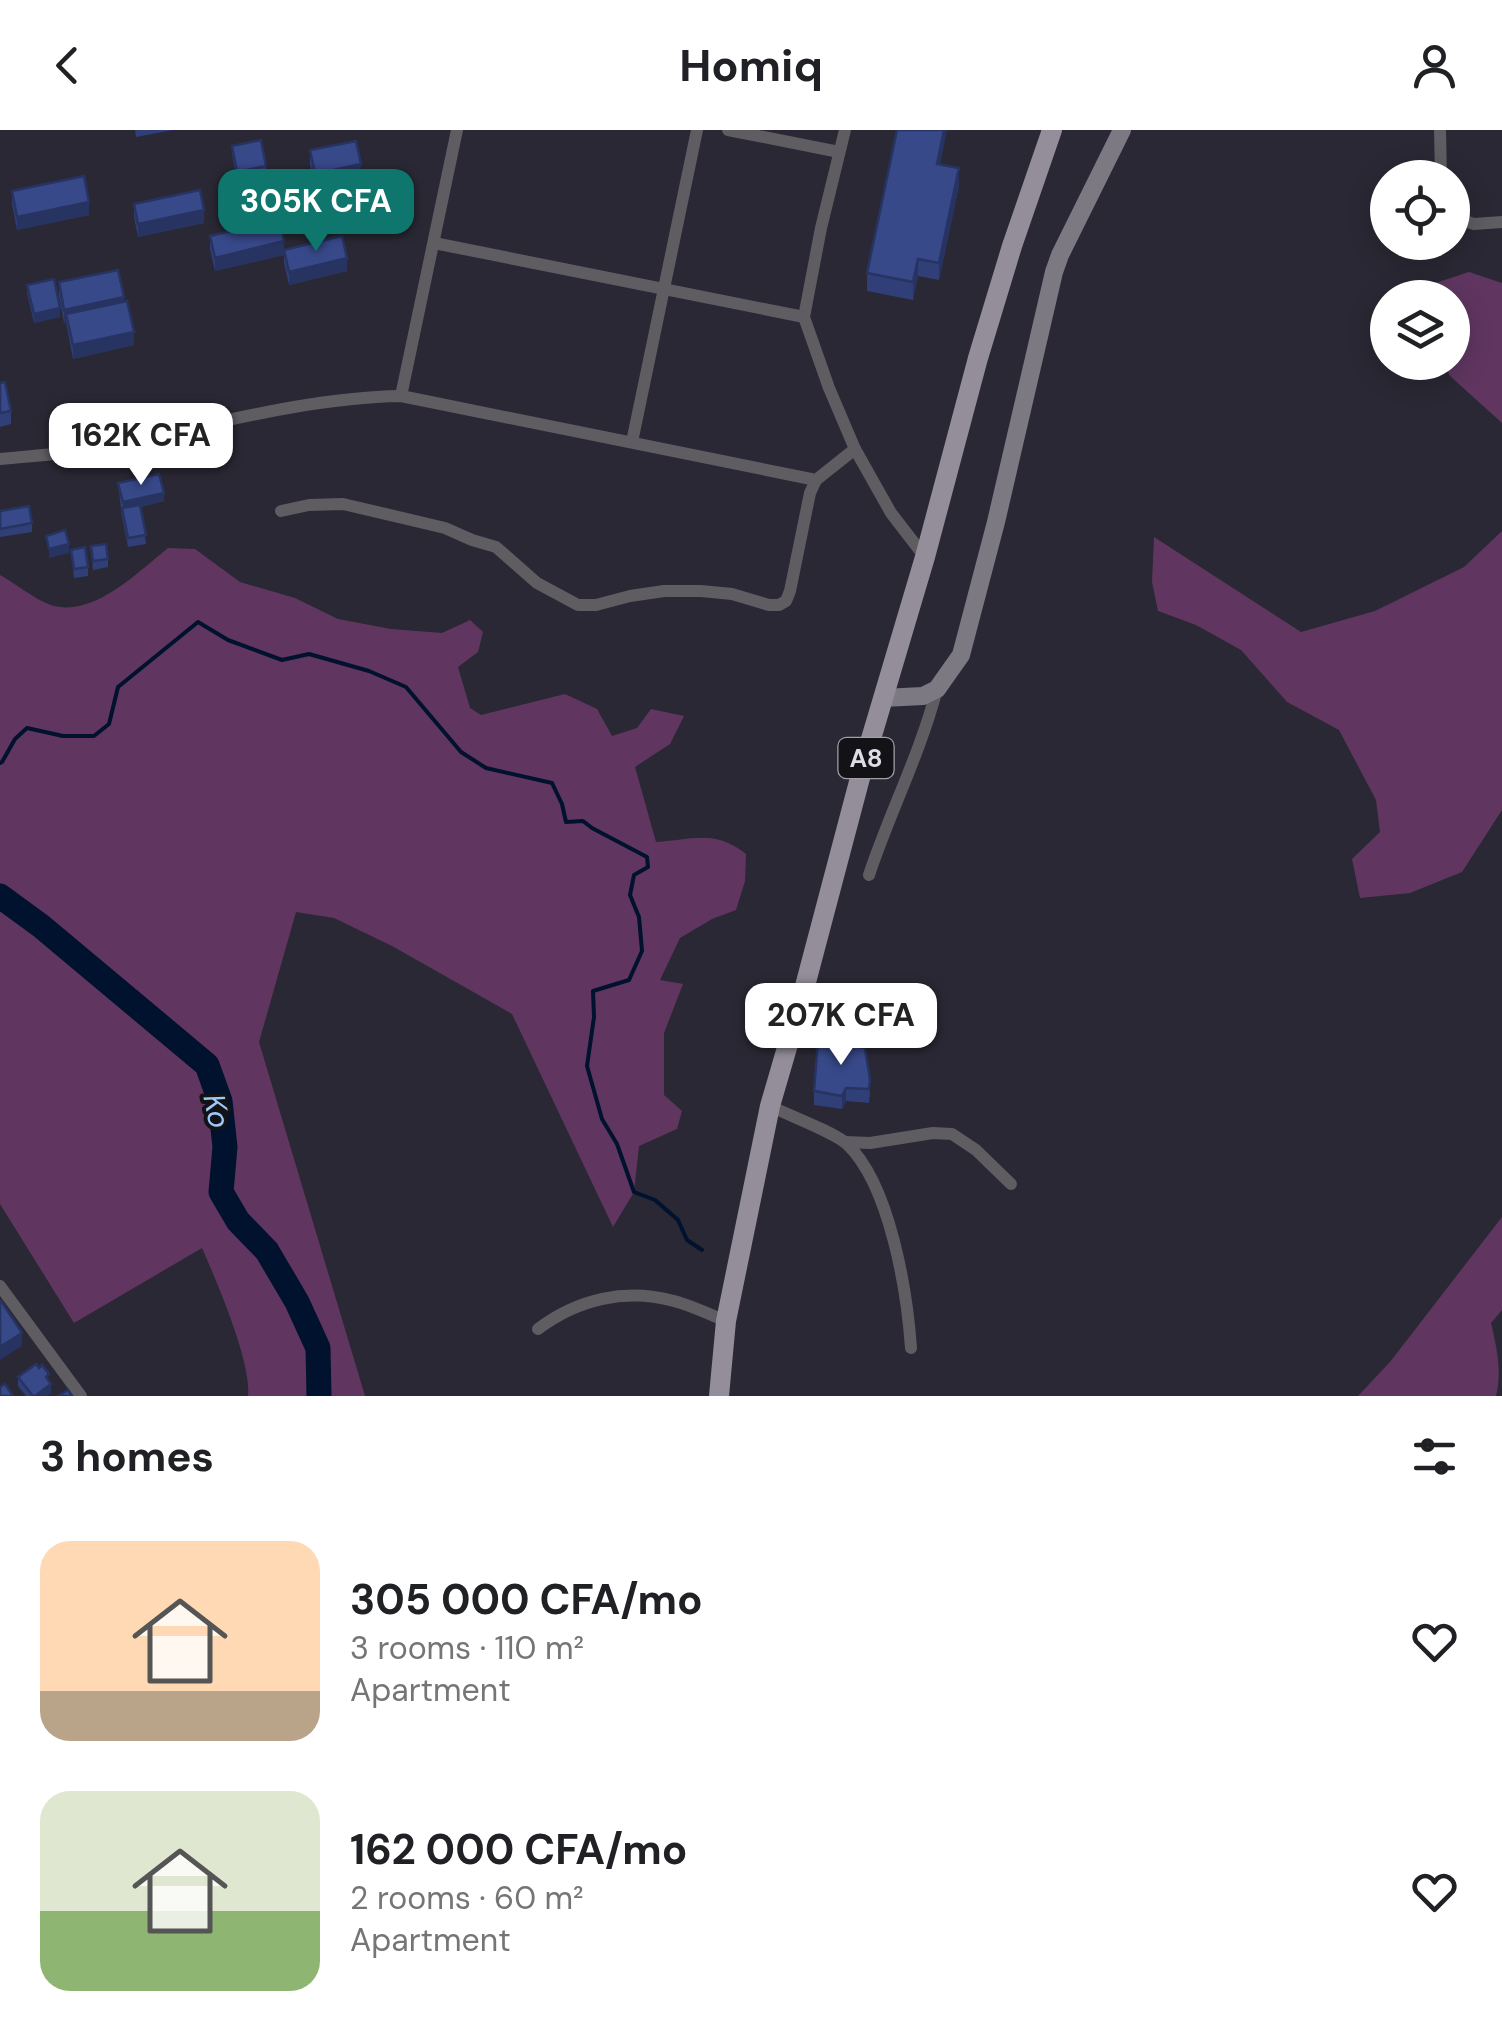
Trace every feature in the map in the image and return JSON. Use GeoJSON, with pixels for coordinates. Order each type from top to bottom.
{"type":"FeatureCollection","features":[{"type":"Feature","properties":{"kind":"main road","name":"A8"},"geometry":{"type":"LineString","coordinates":[[719,1396],[726,1321],[770,1106],[978,358],[1052,130]]}},
{"type":"Feature","properties":{"kind":"street"},"geometry":{"type":"LineString","coordinates":[[401,396],[456,130]]}},
{"type":"Feature","properties":{"kind":"street"},"geometry":{"type":"LineString","coordinates":[[632,442],[698,130]]}},
{"type":"Feature","properties":{"kind":"street"},"geometry":{"type":"LineString","coordinates":[[728,130],[839,152]]}},
{"type":"Feature","properties":{"kind":"street"},"geometry":{"type":"LineString","coordinates":[[845,130],[804,317],[855,450],[891,514],[925,557]]}},
{"type":"Feature","properties":{"kind":"street"},"geometry":{"type":"LineString","coordinates":[[869,875],[924,737],[937,690],[961,655],[1054,272],[1118,130]]}},
{"type":"Feature","properties":{"kind":"street"},"geometry":{"type":"LineString","coordinates":[[1440,130],[1441,160]]}},
{"type":"Feature","properties":{"kind":"street"},"geometry":{"type":"LineString","coordinates":[[1470,223],[1502,222]]}},
{"type":"Feature","properties":{"kind":"street"},"geometry":{"type":"LineString","coordinates":[[434,243],[804,317]]}},
{"type":"Feature","properties":{"kind":"street"},"geometry":{"type":"LineString","coordinates":[[0,459],[81,451],[367,396],[401,396],[816,480]]}},
{"type":"Feature","properties":{"kind":"street"},"geometry":{"type":"LineString","coordinates":[[281,511],[309,504],[343,504],[454,531],[496,546],[536,583],[578,605],[596,606],[664,591],[701,591],[779,605],[786,601],[790,591],[816,480],[855,450]]}},
{"type":"Feature","properties":{"kind":"street"},"geometry":{"type":"LineString","coordinates":[[883,698],[923,696],[937,690]]}},
{"type":"Feature","properties":{"kind":"street"},"geometry":{"type":"LineString","coordinates":[[770,1106],[844,1142],[870,1144],[952,1134],[976,1150],[1011,1184]]}},
{"type":"Feature","properties":{"kind":"street"},"geometry":{"type":"LineString","coordinates":[[844,1142],[867,1173],[887,1220],[903,1282],[911,1348]]}},
{"type":"Feature","properties":{"kind":"street"},"geometry":{"type":"LineString","coordinates":[[0,1286],[81,1396]]}},
{"type":"Feature","properties":{"kind":"street"},"geometry":{"type":"LineString","coordinates":[[538,1329],[558,1314],[614,1295],[673,1300],[726,1321]]}},
{"type":"Feature","properties":{"kind":"shaded area"},"geometry":{"type":"Polygon","coordinates":[[[1469,272],[1502,283],[1502,423],[1454,380],[1470,380],[1470,280],[1444,280],[1469,272]]]}},
{"type":"Feature","properties":{"kind":"shaded area"},"geometry":{"type":"Polygon","coordinates":[[[1502,531],[1502,810],[1462,872],[1410,893],[1360,898],[1352,859],[1380,832],[1376,800],[1339,730],[1287,702],[1241,650],[1196,625],[1158,611],[1152,582],[1154,537],[1301,632],[1375,611],[1464,567],[1502,531]]]}},
{"type":"Feature","properties":{"kind":"shaded area"},"geometry":{"type":"Polygon","coordinates":[[[168,548],[195,549],[240,582],[295,598],[338,619],[442,633],[470,620],[483,632],[478,652],[458,667],[470,708],[481,715],[565,694],[597,709],[612,736],[637,728],[651,709],[684,716],[670,744],[635,767],[656,842],[713,839],[746,854],[745,881],[736,910],[680,938],[660,980],[683,984],[664,1033],[664,1095],[682,1111],[677,1129],[639,1146],[634,1192],[613,1227],[512,1014],[334,918],[296,912],[259,1042],[365,1396],[248,1396],[239,1343],[202,1248],[74,1323],[0,1204],[0,575],[48,604],[85,605],[130,580],[168,548]]]}},
{"type":"Feature","properties":{"kind":"shaded area"},"geometry":{"type":"Polygon","coordinates":[[[1502,1217],[1502,1310],[1491,1323],[1499,1369],[1496,1396],[1358,1396],[1390,1362],[1502,1217]]]}},
{"type":"Feature","properties":{"kind":"building"},"geometry":{"type":"Polygon","coordinates":[[[897,130],[944,130],[937,164],[959,168],[939,263],[918,259],[913,282],[867,273],[897,130]]]}},
{"type":"Feature","properties":{"kind":"building"},"geometry":{"type":"Polygon","coordinates":[[[261,140],[266,166],[237,172],[232,146],[261,140]]]}},
{"type":"Feature","properties":{"kind":"building"},"geometry":{"type":"Polygon","coordinates":[[[356,141],[361,164],[315,174],[310,150],[356,141]]]}},
{"type":"Feature","properties":{"kind":"building"},"geometry":{"type":"Polygon","coordinates":[[[84,176],[89,202],[17,217],[12,191],[84,176]]]}},
{"type":"Feature","properties":{"kind":"building"},"geometry":{"type":"Polygon","coordinates":[[[200,190],[204,210],[138,224],[134,204],[200,190]]]}},
{"type":"Feature","properties":{"kind":"building"},"geometry":{"type":"Polygon","coordinates":[[[279,219],[284,241],[215,258],[210,236],[279,219]]]}},
{"type":"Feature","properties":{"kind":"building"},"geometry":{"type":"Polygon","coordinates":[[[342,236],[347,258],[289,272],[284,250],[342,236]]]}},
{"type":"Feature","properties":{"kind":"building"},"geometry":{"type":"Polygon","coordinates":[[[118,270],[124,297],[64,310],[59,282],[118,270]]]}},
{"type":"Feature","properties":{"kind":"building"},"geometry":{"type":"Polygon","coordinates":[[[54,279],[60,308],[34,314],[27,285],[54,279]]]}},
{"type":"Feature","properties":{"kind":"building"},"geometry":{"type":"Polygon","coordinates":[[[127,301],[134,332],[73,345],[66,314],[127,301]]]}},
{"type":"Feature","properties":{"kind":"building"},"geometry":{"type":"Polygon","coordinates":[[[5,382],[11,411],[0,413],[0,383],[5,382]]]}},
{"type":"Feature","properties":{"kind":"building"},"geometry":{"type":"Polygon","coordinates":[[[159,474],[164,493],[123,502],[118,483],[159,474]]]}},
{"type":"Feature","properties":{"kind":"building"},"geometry":{"type":"Polygon","coordinates":[[[140,505],[146,535],[128,538],[122,508],[140,505]]]}},
{"type":"Feature","properties":{"kind":"building"},"geometry":{"type":"Polygon","coordinates":[[[29,506],[32,523],[0,529],[0,511],[29,506]]]}},
{"type":"Feature","properties":{"kind":"building"},"geometry":{"type":"Polygon","coordinates":[[[65,530],[69,544],[49,549],[46,536],[65,530]]]}},
{"type":"Feature","properties":{"kind":"building"},"geometry":{"type":"Polygon","coordinates":[[[106,544],[108,559],[93,561],[91,546],[106,544]]]}},
{"type":"Feature","properties":{"kind":"building"},"geometry":{"type":"Polygon","coordinates":[[[85,547],[88,567],[74,569],[71,550],[85,547]]]}},
{"type":"Feature","properties":{"kind":"building"},"geometry":{"type":"Polygon","coordinates":[[[818,1040],[865,1048],[869,1089],[846,1088],[842,1096],[814,1091],[818,1040]]]}},
{"type":"Feature","properties":{"kind":"building"},"geometry":{"type":"Polygon","coordinates":[[[0,1302],[22,1333],[0,1347],[0,1302]]]}},
{"type":"Feature","properties":{"kind":"building"},"geometry":{"type":"Polygon","coordinates":[[[36,1364],[49,1374],[46,1377],[51,1384],[33,1396],[18,1377],[36,1364]]]}},
{"type":"Feature","properties":{"kind":"building"},"geometry":{"type":"Polygon","coordinates":[[[5,1384],[13,1396],[0,1396],[0,1387],[5,1384]]]}},
{"type":"Feature","properties":{"kind":"waterway"},"geometry":{"type":"LineString","coordinates":[[0,763],[27,728],[63,736],[94,736],[109,724],[118,687],[198,622],[228,640],[282,660],[309,654],[369,671],[406,687],[461,752],[486,768],[552,783],[566,822],[583,821],[647,857],[648,867],[634,875],[630,895],[639,917],[642,951],[629,980],[593,991],[594,1017],[587,1066],[602,1119],[617,1144],[634,1192],[655,1200],[678,1220],[687,1240],[702,1250]]}},
{"type":"Feature","properties":{"kind":"waterway","name":"Ko"},"geometry":{"type":"LineString","coordinates":[[0,896],[207,1065],[220,1101],[225,1147],[221,1192],[238,1221],[267,1251],[297,1302],[318,1348],[319,1396]]}}]}
